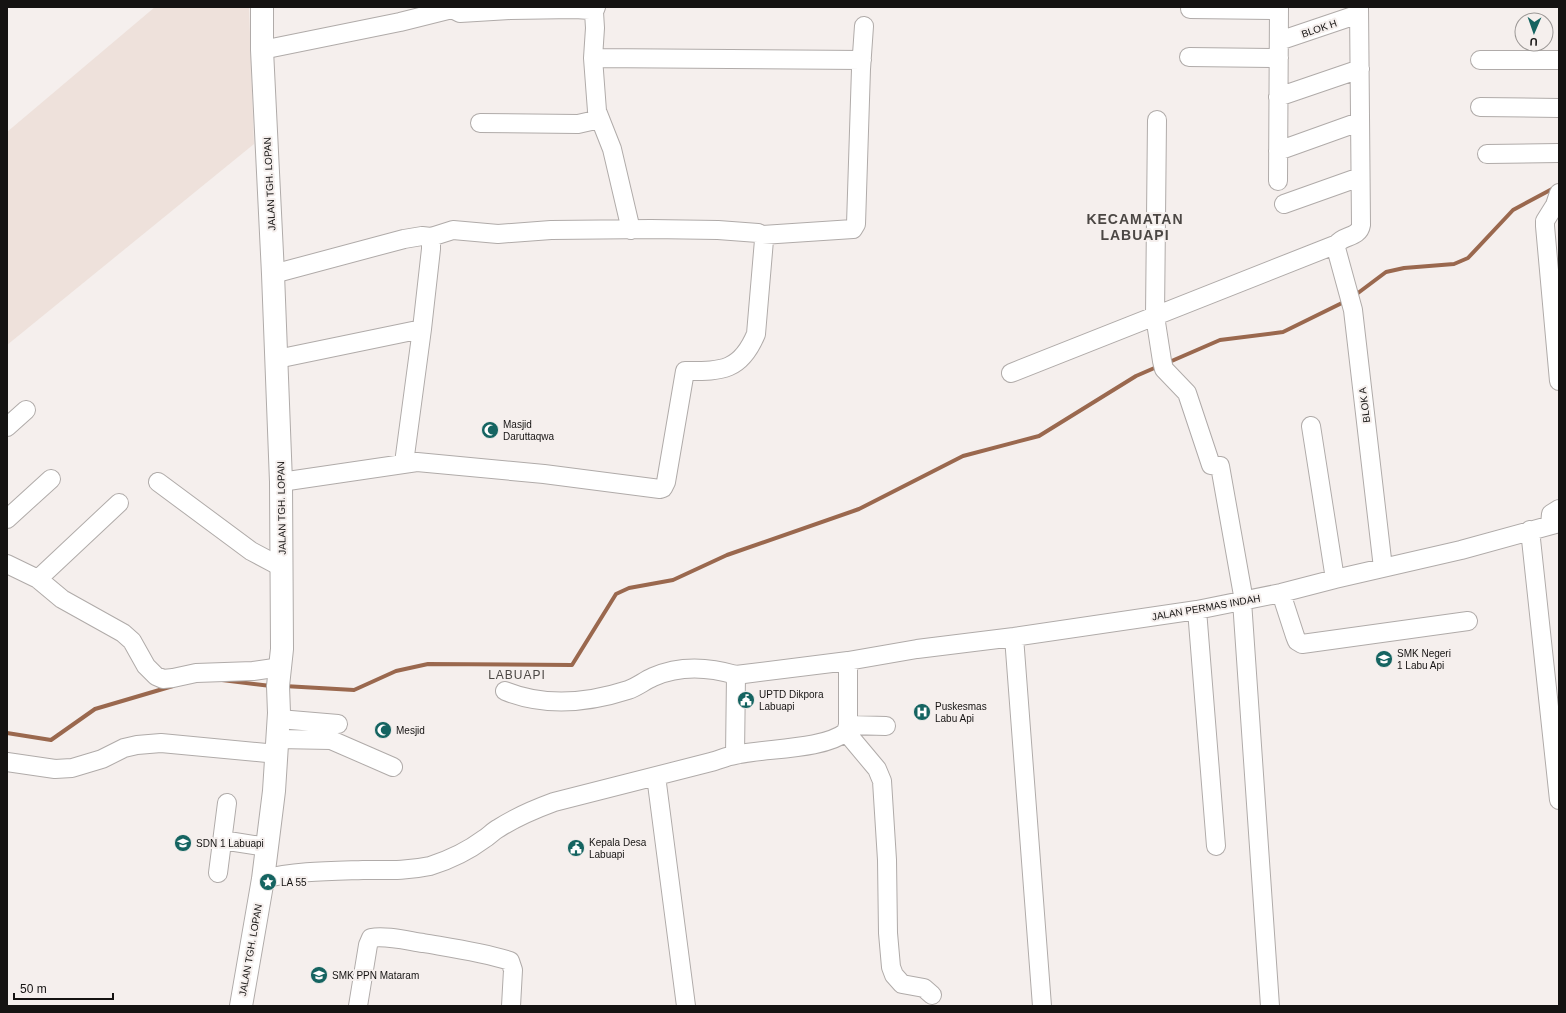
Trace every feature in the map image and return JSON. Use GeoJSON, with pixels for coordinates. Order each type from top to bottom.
{"type":"FeatureCollection","features":[{"type":"Feature","properties":{"kind":"highway","name":"JALAN TGH. LOPAN"},"geometry":{"type":"LineString","coordinates":[[241,1006],[267,847],[278,731],[283,568],[277,359],[262,50],[262,7]]}},
{"type":"Feature","properties":{"kind":"street"},"geometry":{"type":"LineString","coordinates":[[1190,9],[1279,8],[1278,181]]}},
{"type":"Feature","properties":{"kind":"street"},"geometry":{"type":"LineString","coordinates":[[262,50],[398,15],[452,9],[460,13],[510,10],[595,10],[593,58],[597,111],[612,149],[631,230]]}},
{"type":"Feature","properties":{"kind":"street"},"geometry":{"type":"LineString","coordinates":[[1012,373],[1337,244],[1343,239],[1358,233],[1361,229],[1359,10]]}},
{"type":"Feature","properties":{"kind":"street","name":"BLOK H"},"geometry":{"type":"LineString","coordinates":[[1189,57],[1279,50],[1359,10]]}},
{"type":"Feature","properties":{"kind":"street"},"geometry":{"type":"LineString","coordinates":[[273,274],[404,239],[422,236],[431,237],[453,230],[498,234],[551,230],[718,230],[758,233],[762,236],[853,229],[856,224],[864,26]]}},
{"type":"Feature","properties":{"kind":"street"},"geometry":{"type":"LineString","coordinates":[[593,58],[862,60]]}},
{"type":"Feature","properties":{"kind":"street"},"geometry":{"type":"LineString","coordinates":[[1480,60],[1559,60]]}},
{"type":"Feature","properties":{"kind":"street"},"geometry":{"type":"LineString","coordinates":[[1278,97],[1360,69]]}},
{"type":"Feature","properties":{"kind":"street"},"geometry":{"type":"LineString","coordinates":[[1480,107],[1559,108]]}},
{"type":"Feature","properties":{"kind":"street"},"geometry":{"type":"LineString","coordinates":[[480,122],[578,124],[600,119]]}},
{"type":"Feature","properties":{"kind":"street"},"geometry":{"type":"LineString","coordinates":[[1157,120],[1156,316],[1163,365],[1187,394],[1211,465],[1220,466],[1243,601],[1270,1006]]}},
{"type":"Feature","properties":{"kind":"street"},"geometry":{"type":"LineString","coordinates":[[1278,151],[1359,122]]}},
{"type":"Feature","properties":{"kind":"street"},"geometry":{"type":"LineString","coordinates":[[1487,154],[1559,154]]}},
{"type":"Feature","properties":{"kind":"street"},"geometry":{"type":"LineString","coordinates":[[1284,204],[1360,177]]}},
{"type":"Feature","properties":{"kind":"street"},"geometry":{"type":"LineString","coordinates":[[1559,193],[1545,226],[1559,381]]}},
{"type":"Feature","properties":{"kind":"street"},"geometry":{"type":"LineString","coordinates":[[281,482],[404,463],[425,462],[544,474],[660,489],[663,488],[666,482],[685,371],[712,371],[734,364],[745,354],[756,334],[764,240],[762,236]]}},
{"type":"Feature","properties":{"kind":"street"},"geometry":{"type":"LineString","coordinates":[[404,463],[422,329],[431,237]]}},
{"type":"Feature","properties":{"kind":"street","name":"BLOK A"},"geometry":{"type":"LineString","coordinates":[[1337,244],[1336,248],[1353,310],[1383,568]]}},
{"type":"Feature","properties":{"kind":"street"},"geometry":{"type":"LineString","coordinates":[[277,359],[422,329]]}},
{"type":"Feature","properties":{"kind":"street"},"geometry":{"type":"LineString","coordinates":[[7,427],[26,410]]}},
{"type":"Feature","properties":{"kind":"street"},"geometry":{"type":"LineString","coordinates":[[1311,426],[1335,579]]}},
{"type":"Feature","properties":{"kind":"street"},"geometry":{"type":"LineString","coordinates":[[7,519],[51,479]]}},
{"type":"Feature","properties":{"kind":"street"},"geometry":{"type":"LineString","coordinates":[[158,482],[251,551],[283,568]]}},
{"type":"Feature","properties":{"kind":"street"},"geometry":{"type":"LineString","coordinates":[[38,579],[119,503]]}},
{"type":"Feature","properties":{"kind":"street"},"geometry":{"type":"LineString","coordinates":[[1554,524],[1551,514],[1559,509]]}},
{"type":"Feature","properties":{"kind":"street","name":"JALAN PERMAS INDAH"},"geometry":{"type":"LineString","coordinates":[[505,691],[514,695],[539,700],[569,702],[589,700],[629,690],[653,677],[674,671],[698,668],[714,669],[736,674],[848,661],[917,649],[1014,637],[1197,610],[1281,593],[1461,550],[1554,524]]}},
{"type":"Feature","properties":{"kind":"street"},"geometry":{"type":"LineString","coordinates":[[1530,530],[1559,800]]}},
{"type":"Feature","properties":{"kind":"street"},"geometry":{"type":"LineString","coordinates":[[7,564],[38,579],[62,599],[123,633],[132,641],[146,666],[156,676],[163,679],[196,673],[253,671],[279,677]]}},
{"type":"Feature","properties":{"kind":"street"},"geometry":{"type":"LineString","coordinates":[[1281,593],[1297,641],[1302,644],[1468,621]]}},
{"type":"Feature","properties":{"kind":"street"},"geometry":{"type":"LineString","coordinates":[[1197,610],[1216,846]]}},
{"type":"Feature","properties":{"kind":"street"},"geometry":{"type":"LineString","coordinates":[[1014,637],[1042,1006]]}},
{"type":"Feature","properties":{"kind":"street"},"geometry":{"type":"LineString","coordinates":[[848,661],[847,728],[877,769],[882,781],[887,860],[888,933],[891,967],[894,975],[902,984],[924,988],[932,995]]}},
{"type":"Feature","properties":{"kind":"street"},"geometry":{"type":"LineString","coordinates":[[735,755],[736,674]]}},
{"type":"Feature","properties":{"kind":"street"},"geometry":{"type":"LineString","coordinates":[[7,762],[55,769],[72,768],[102,759],[130,747],[149,743],[161,743],[338,724]]}},
{"type":"Feature","properties":{"kind":"street"},"geometry":{"type":"LineString","coordinates":[[263,878],[309,872],[401,871],[431,865],[473,847],[510,821],[554,802],[735,755],[814,744],[834,739],[847,728],[886,726]]}},
{"type":"Feature","properties":{"kind":"street"},"geometry":{"type":"LineString","coordinates":[[278,731],[331,740],[393,767]]}},
{"type":"Feature","properties":{"kind":"street"},"geometry":{"type":"LineString","coordinates":[[656,776],[686,1006]]}},
{"type":"Feature","properties":{"kind":"street"},"geometry":{"type":"LineString","coordinates":[[218,873],[227,803]]}},
{"type":"Feature","properties":{"kind":"street"},"geometry":{"type":"LineString","coordinates":[[222,840],[267,847]]}},
{"type":"Feature","properties":{"kind":"street"},"geometry":{"type":"LineString","coordinates":[[358,1006],[368,945],[371,938],[376,937],[493,955],[510,961],[512,970],[511,1006]]}},
{"type":"Feature","properties":{"kind":"shaded area"},"geometry":{"type":"Polygon","coordinates":[[[155,7],[249,7],[254,144],[7,345],[7,132],[155,7]]]}},
{"type":"Feature","properties":{"kind":"waterway"},"geometry":{"type":"LineString","coordinates":[[1354,296],[1386,272],[1404,268],[1454,264],[1468,258],[1513,210],[1554,188]]}},
{"type":"Feature","properties":{"kind":"waterway"},"geometry":{"type":"LineString","coordinates":[[1167,363],[1220,340],[1283,332],[1346,301]]}},
{"type":"Feature","properties":{"kind":"waterway"},"geometry":{"type":"LineString","coordinates":[[284,686],[354,690],[396,671],[428,664],[572,665],[616,594],[629,588],[673,580],[727,555],[859,509],[963,456],[1039,436],[1136,376],[1159,366]]}},
{"type":"Feature","properties":{"kind":"waterway"},"geometry":{"type":"LineString","coordinates":[[222,680],[271,686]]}},
{"type":"Feature","properties":{"kind":"waterway"},"geometry":{"type":"LineString","coordinates":[[7,733],[51,740],[95,709],[173,686]]}},
{"type":"Feature","properties":{"kind":"place","name":"Masjid Daruttaqwa"},"geometry":{"type":"Point","coordinates":[490,430]}},
{"type":"Feature","properties":{"kind":"place","name":"SMK Negeri 1 Labu Api"},"geometry":{"type":"Point","coordinates":[1384,659]}},
{"type":"Feature","properties":{"kind":"place","name":"UPTD Dikpora Labuapi"},"geometry":{"type":"Point","coordinates":[746,700]}},
{"type":"Feature","properties":{"kind":"place","name":"Puskesmas Labu Api"},"geometry":{"type":"Point","coordinates":[922,712]}},
{"type":"Feature","properties":{"kind":"place","name":"Mesjid"},"geometry":{"type":"Point","coordinates":[383,730]}},
{"type":"Feature","properties":{"kind":"place","name":"SDN 1 Labuapi"},"geometry":{"type":"Point","coordinates":[183,843]}},
{"type":"Feature","properties":{"kind":"place","name":"Kepala Desa Labuapi"},"geometry":{"type":"Point","coordinates":[576,848]}},
{"type":"Feature","properties":{"kind":"place","name":"LA 55"},"geometry":{"type":"Point","coordinates":[268,882]}},
{"type":"Feature","properties":{"kind":"place","name":"SMK PPN Mataram"},"geometry":{"type":"Point","coordinates":[319,975]}},
{"type":"Feature","properties":{"kind":"district","name":"KECAMATAN LABUAPI"},"geometry":{"type":"Point","coordinates":[1135,228]}},
{"type":"Feature","properties":{"kind":"district","name":"LABUAPI"},"geometry":{"type":"Point","coordinates":[517,675]}}]}
